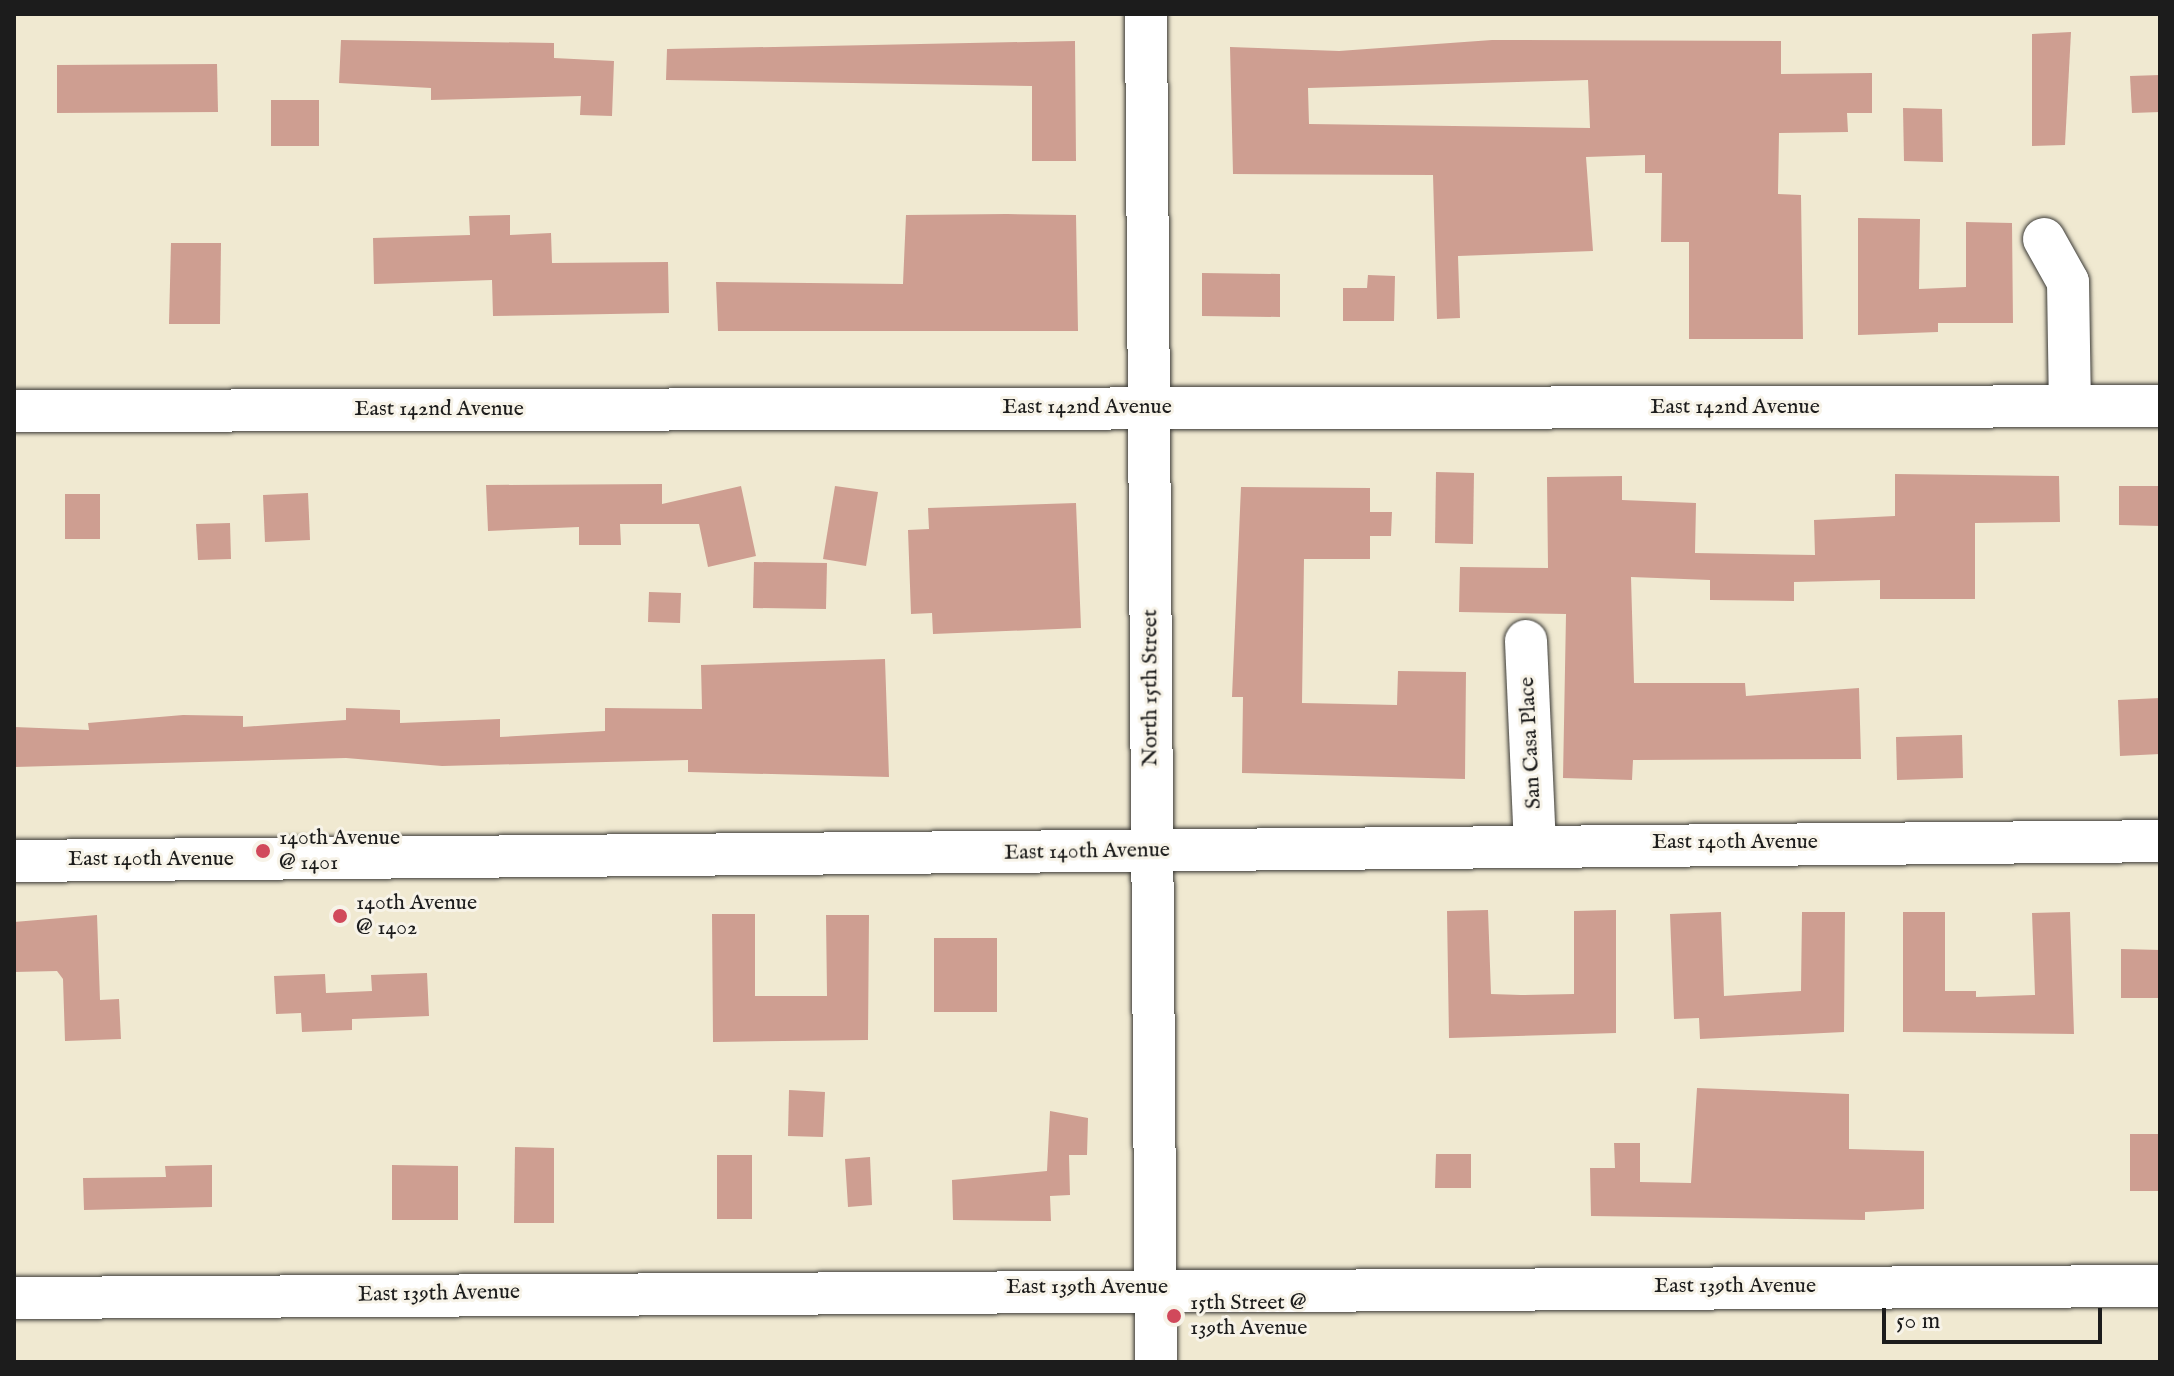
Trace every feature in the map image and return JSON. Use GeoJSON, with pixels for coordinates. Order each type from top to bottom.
{"type":"FeatureCollection","features":[{"type":"Feature","properties":{"kind":"street","name":"North 15th Street"},"geometry":{"type":"LineString","coordinates":[[1146,14],[1156,1362]]}},
{"type":"Feature","properties":{"kind":"street"},"geometry":{"type":"LineString","coordinates":[[2044,239],[2068,282],[2070,406]]}},
{"type":"Feature","properties":{"kind":"street","name":"East 142nd Avenue"},"geometry":{"type":"LineString","coordinates":[[14,411],[2160,406]]}},
{"type":"Feature","properties":{"kind":"street","name":"San Casa Place"},"geometry":{"type":"LineString","coordinates":[[1526,641],[1535,844]]}},
{"type":"Feature","properties":{"kind":"street","name":"East 140th Avenue"},"geometry":{"type":"LineString","coordinates":[[14,861],[1152,851],[1535,844],[2160,841]]}},
{"type":"Feature","properties":{"kind":"street","name":"East 139th Avenue"},"geometry":{"type":"LineString","coordinates":[[14,1298],[1156,1288],[2160,1286]]}},
{"type":"Feature","properties":{"kind":"building"},"geometry":{"type":"Polygon","coordinates":[[[2071,32],[2065,145],[2032,146],[2032,34],[2071,32]]]}},
{"type":"Feature","properties":{"kind":"building"},"geometry":{"type":"Polygon","coordinates":[[[341,40],[554,43],[554,58],[614,61],[612,116],[580,115],[581,96],[431,100],[431,88],[339,83],[341,40]]]}},
{"type":"Feature","properties":{"kind":"building"},"geometry":{"type":"Polygon","coordinates":[[[1492,40],[1781,41],[1781,74],[1872,73],[1872,113],[1847,113],[1848,132],[1779,133],[1778,194],[1801,195],[1803,339],[1689,339],[1689,242],[1661,242],[1662,173],[1645,173],[1645,155],[1586,157],[1593,251],[1458,256],[1460,318],[1437,319],[1433,175],[1233,174],[1230,47],[1339,51],[1492,40]],[[1588,80],[1308,88],[1309,124],[1590,128],[1588,80]]]}},
{"type":"Feature","properties":{"kind":"building"},"geometry":{"type":"Polygon","coordinates":[[[1075,41],[1076,161],[1032,161],[1032,86],[666,80],[667,49],[1075,41]]]}},
{"type":"Feature","properties":{"kind":"building"},"geometry":{"type":"Polygon","coordinates":[[[217,64],[218,112],[57,113],[57,65],[217,64]]]}},
{"type":"Feature","properties":{"kind":"building"},"geometry":{"type":"Polygon","coordinates":[[[2160,75],[2160,112],[2132,113],[2130,76],[2160,75]]]}},
{"type":"Feature","properties":{"kind":"building"},"geometry":{"type":"Polygon","coordinates":[[[271,100],[319,100],[319,146],[271,146],[271,100]]]}},
{"type":"Feature","properties":{"kind":"building"},"geometry":{"type":"Polygon","coordinates":[[[1903,108],[1942,109],[1943,162],[1904,161],[1903,108]]]}},
{"type":"Feature","properties":{"kind":"building"},"geometry":{"type":"Polygon","coordinates":[[[510,215],[510,235],[551,233],[552,263],[668,262],[669,313],[493,316],[492,280],[374,284],[373,238],[470,235],[469,216],[510,215]]]}},
{"type":"Feature","properties":{"kind":"building"},"geometry":{"type":"Polygon","coordinates":[[[906,215],[1076,215],[1078,331],[718,331],[716,282],[903,284],[906,215]]]}},
{"type":"Feature","properties":{"kind":"building"},"geometry":{"type":"Polygon","coordinates":[[[1858,218],[1920,219],[1919,289],[1966,287],[1966,222],[2012,223],[2013,323],[1938,323],[1938,332],[1858,335],[1858,218]]]}},
{"type":"Feature","properties":{"kind":"building"},"geometry":{"type":"Polygon","coordinates":[[[171,243],[221,243],[220,324],[169,324],[171,243]]]}},
{"type":"Feature","properties":{"kind":"building"},"geometry":{"type":"Polygon","coordinates":[[[1202,273],[1280,274],[1280,317],[1202,316],[1202,273]]]}},
{"type":"Feature","properties":{"kind":"building"},"geometry":{"type":"Polygon","coordinates":[[[1368,275],[1395,276],[1394,321],[1343,321],[1343,288],[1367,288],[1368,275]]]}},
{"type":"Feature","properties":{"kind":"building"},"geometry":{"type":"Polygon","coordinates":[[[1436,472],[1474,473],[1473,544],[1435,543],[1436,472]]]}},
{"type":"Feature","properties":{"kind":"building"},"geometry":{"type":"Polygon","coordinates":[[[1895,474],[2059,476],[2060,522],[1975,523],[1975,599],[1880,599],[1880,580],[1794,582],[1794,601],[1710,600],[1710,580],[1631,577],[1634,683],[1745,683],[1746,696],[1859,688],[1861,759],[1633,760],[1632,780],[1563,778],[1566,614],[1459,612],[1460,567],[1548,568],[1547,477],[1622,476],[1622,500],[1696,503],[1695,553],[1815,555],[1814,520],[1895,516],[1895,474]]]}},
{"type":"Feature","properties":{"kind":"building"},"geometry":{"type":"Polygon","coordinates":[[[662,484],[662,504],[741,486],[756,556],[708,567],[699,524],[620,524],[621,545],[579,545],[579,527],[488,531],[486,485],[662,484]]]}},
{"type":"Feature","properties":{"kind":"building"},"geometry":{"type":"Polygon","coordinates":[[[835,486],[878,492],[866,566],[823,559],[835,486]]]}},
{"type":"Feature","properties":{"kind":"building"},"geometry":{"type":"Polygon","coordinates":[[[2119,486],[2160,486],[2160,526],[2119,525],[2119,486]]]}},
{"type":"Feature","properties":{"kind":"building"},"geometry":{"type":"Polygon","coordinates":[[[1241,487],[1370,488],[1370,512],[1392,512],[1391,536],[1370,536],[1370,559],[1304,559],[1302,703],[1397,705],[1398,671],[1466,672],[1465,779],[1242,773],[1243,697],[1232,697],[1241,487]]]}},
{"type":"Feature","properties":{"kind":"building"},"geometry":{"type":"Polygon","coordinates":[[[308,493],[310,540],[265,542],[263,495],[308,493]]]}},
{"type":"Feature","properties":{"kind":"building"},"geometry":{"type":"Polygon","coordinates":[[[65,494],[100,494],[100,539],[65,539],[65,494]]]}},
{"type":"Feature","properties":{"kind":"building"},"geometry":{"type":"Polygon","coordinates":[[[1076,503],[1081,628],[933,634],[932,613],[911,614],[908,530],[929,529],[928,508],[1076,503]]]}},
{"type":"Feature","properties":{"kind":"building"},"geometry":{"type":"Polygon","coordinates":[[[230,523],[231,559],[198,560],[196,524],[230,523]]]}},
{"type":"Feature","properties":{"kind":"building"},"geometry":{"type":"Polygon","coordinates":[[[754,562],[827,563],[826,609],[753,608],[754,562]]]}},
{"type":"Feature","properties":{"kind":"building"},"geometry":{"type":"Polygon","coordinates":[[[649,592],[681,593],[680,623],[648,622],[649,592]]]}},
{"type":"Feature","properties":{"kind":"building"},"geometry":{"type":"Polygon","coordinates":[[[885,659],[889,777],[688,772],[688,760],[442,766],[346,758],[14,767],[14,727],[89,730],[88,723],[183,715],[243,716],[243,727],[346,720],[346,708],[400,710],[400,723],[500,719],[500,737],[605,731],[605,708],[702,709],[701,665],[885,659]]]}},
{"type":"Feature","properties":{"kind":"building"},"geometry":{"type":"Polygon","coordinates":[[[2160,698],[2160,754],[2120,756],[2118,700],[2160,698]]]}},
{"type":"Feature","properties":{"kind":"building"},"geometry":{"type":"Polygon","coordinates":[[[1962,735],[1963,778],[1897,780],[1896,737],[1962,735]]]}},
{"type":"Feature","properties":{"kind":"building"},"geometry":{"type":"Polygon","coordinates":[[[1488,910],[1491,994],[1521,995],[1574,994],[1574,911],[1616,910],[1616,1033],[1449,1038],[1447,911],[1488,910]]]}},
{"type":"Feature","properties":{"kind":"building"},"geometry":{"type":"Polygon","coordinates":[[[1721,912],[1724,996],[1801,991],[1802,912],[1845,912],[1844,1032],[1700,1039],[1699,1018],[1674,1019],[1670,914],[1721,912]]]}},
{"type":"Feature","properties":{"kind":"building"},"geometry":{"type":"Polygon","coordinates":[[[1903,912],[1945,912],[1945,991],[1976,991],[1976,997],[2035,995],[2032,913],[2070,912],[2074,1034],[1903,1032],[1903,912]]]}},
{"type":"Feature","properties":{"kind":"building"},"geometry":{"type":"Polygon","coordinates":[[[712,914],[755,914],[755,996],[827,996],[826,915],[869,915],[868,1040],[713,1042],[712,914]]]}},
{"type":"Feature","properties":{"kind":"building"},"geometry":{"type":"Polygon","coordinates":[[[97,915],[100,1000],[119,999],[121,1039],[65,1041],[63,979],[57,971],[14,972],[14,922],[97,915]]]}},
{"type":"Feature","properties":{"kind":"building"},"geometry":{"type":"Polygon","coordinates":[[[934,938],[997,938],[997,1012],[934,1012],[934,938]]]}},
{"type":"Feature","properties":{"kind":"building"},"geometry":{"type":"Polygon","coordinates":[[[2121,949],[2160,950],[2160,998],[2121,998],[2121,949]]]}},
{"type":"Feature","properties":{"kind":"building"},"geometry":{"type":"Polygon","coordinates":[[[427,973],[429,1016],[352,1019],[352,1030],[302,1032],[301,1013],[276,1014],[274,976],[325,974],[326,993],[372,991],[371,975],[427,973]]]}},
{"type":"Feature","properties":{"kind":"building"},"geometry":{"type":"Polygon","coordinates":[[[1697,1088],[1849,1094],[1849,1149],[1924,1151],[1924,1209],[1865,1212],[1865,1220],[1591,1216],[1590,1168],[1615,1168],[1614,1143],[1640,1143],[1640,1182],[1691,1183],[1697,1088]]]}},
{"type":"Feature","properties":{"kind":"building"},"geometry":{"type":"Polygon","coordinates":[[[789,1090],[825,1092],[823,1137],[788,1136],[789,1090]]]}},
{"type":"Feature","properties":{"kind":"building"},"geometry":{"type":"Polygon","coordinates":[[[1050,1111],[1088,1118],[1087,1155],[1069,1155],[1070,1195],[1050,1196],[1051,1221],[953,1220],[952,1180],[1047,1171],[1050,1111]]]}},
{"type":"Feature","properties":{"kind":"building"},"geometry":{"type":"Polygon","coordinates":[[[2130,1134],[2160,1134],[2160,1191],[2130,1191],[2130,1134]]]}},
{"type":"Feature","properties":{"kind":"building"},"geometry":{"type":"Polygon","coordinates":[[[515,1147],[554,1148],[554,1223],[514,1223],[515,1147]]]}},
{"type":"Feature","properties":{"kind":"building"},"geometry":{"type":"Polygon","coordinates":[[[1436,1154],[1471,1154],[1471,1188],[1435,1188],[1436,1154]]]}},
{"type":"Feature","properties":{"kind":"building"},"geometry":{"type":"Polygon","coordinates":[[[717,1155],[752,1155],[752,1219],[717,1219],[717,1155]]]}},
{"type":"Feature","properties":{"kind":"building"},"geometry":{"type":"Polygon","coordinates":[[[870,1157],[872,1205],[848,1207],[845,1159],[870,1157]]]}},
{"type":"Feature","properties":{"kind":"building"},"geometry":{"type":"Polygon","coordinates":[[[212,1165],[212,1207],[84,1210],[83,1178],[166,1177],[165,1166],[212,1165]]]}},
{"type":"Feature","properties":{"kind":"building"},"geometry":{"type":"Polygon","coordinates":[[[392,1165],[458,1166],[458,1220],[392,1220],[392,1165]]]}},
{"type":"Feature","properties":{"kind":"place","name":"140th Avenue @ 1401"},"geometry":{"type":"Point","coordinates":[263,851]}},
{"type":"Feature","properties":{"kind":"place","name":"140th Avenue @ 1402"},"geometry":{"type":"Point","coordinates":[340,916]}},
{"type":"Feature","properties":{"kind":"place","name":"15th Street @ 139th Avenue"},"geometry":{"type":"Point","coordinates":[1174,1316]}}]}
